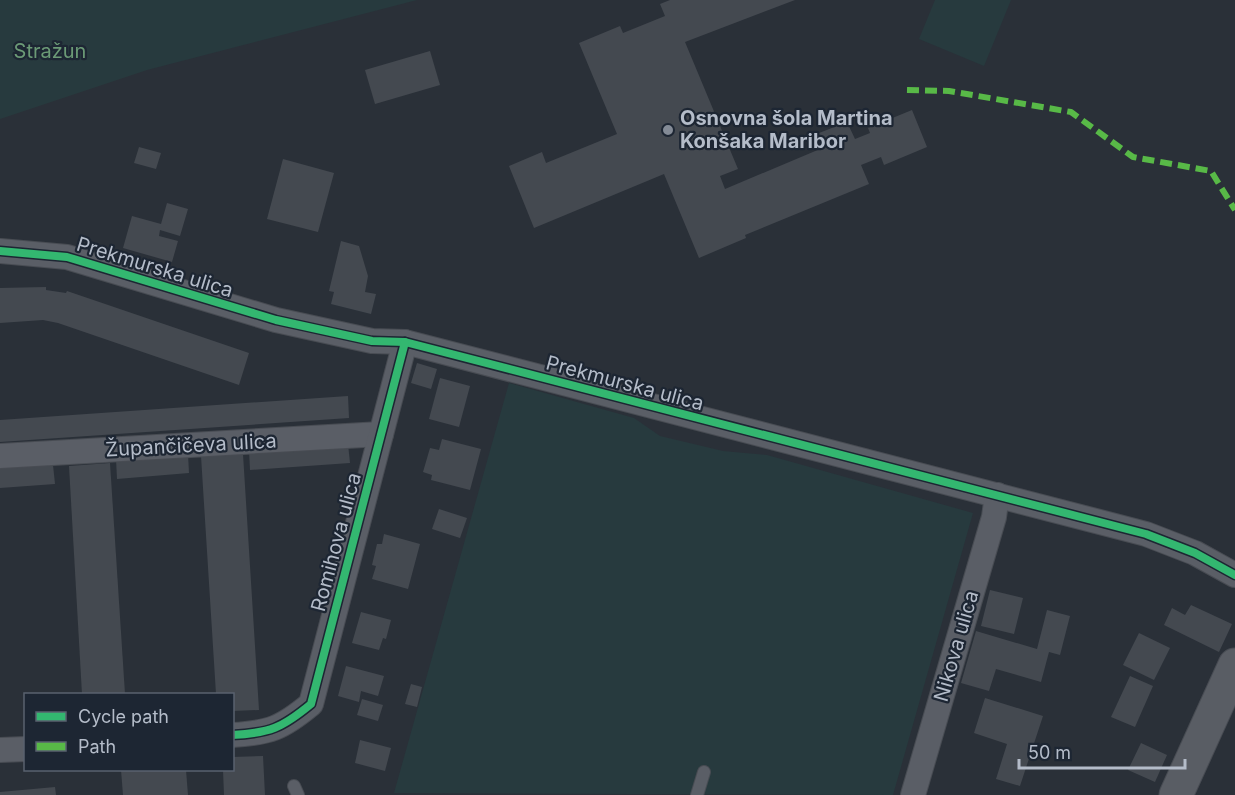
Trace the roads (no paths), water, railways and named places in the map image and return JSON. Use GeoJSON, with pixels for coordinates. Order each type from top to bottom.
{"type":"FeatureCollection","features":[{"type":"Feature","properties":{"kind":"street","name":"Prekmurska ulica"},"geometry":{"type":"LineString","coordinates":[[0,251],[67,257],[276,320],[372,341],[405,342],[1146,534],[1195,553],[1235,575]]}},
{"type":"Feature","properties":{"kind":"street","name":"Romihova ulica"},"geometry":{"type":"LineString","coordinates":[[234,735],[272,731],[293,719],[311,704],[405,342]]}},
{"type":"Feature","properties":{"kind":"street","name":"Župančičeva ulica"},"geometry":{"type":"LineString","coordinates":[[0,456],[381,434]]}},
{"type":"Feature","properties":{"kind":"street","name":"Nikova ulica"},"geometry":{"type":"LineString","coordinates":[[913,795],[994,517],[997,495]]}},
{"type":"Feature","properties":{"kind":"street"},"geometry":{"type":"LineString","coordinates":[[1176,795],[1235,665]]}},
{"type":"Feature","properties":{"kind":"street"},"geometry":{"type":"LineString","coordinates":[[0,750],[24,749]]}},
{"type":"Feature","properties":{"kind":"lane"},"geometry":{"type":"LineString","coordinates":[[697,795],[704,772]]}},
{"type":"Feature","properties":{"kind":"place","name":"Osnovna šola Martina Konšaka Maribor"},"geometry":{"type":"Point","coordinates":[668,130]}},
{"type":"Feature","properties":{"kind":"park label","name":"Stražun"},"geometry":{"type":"Point","coordinates":[50,51]}}]}
